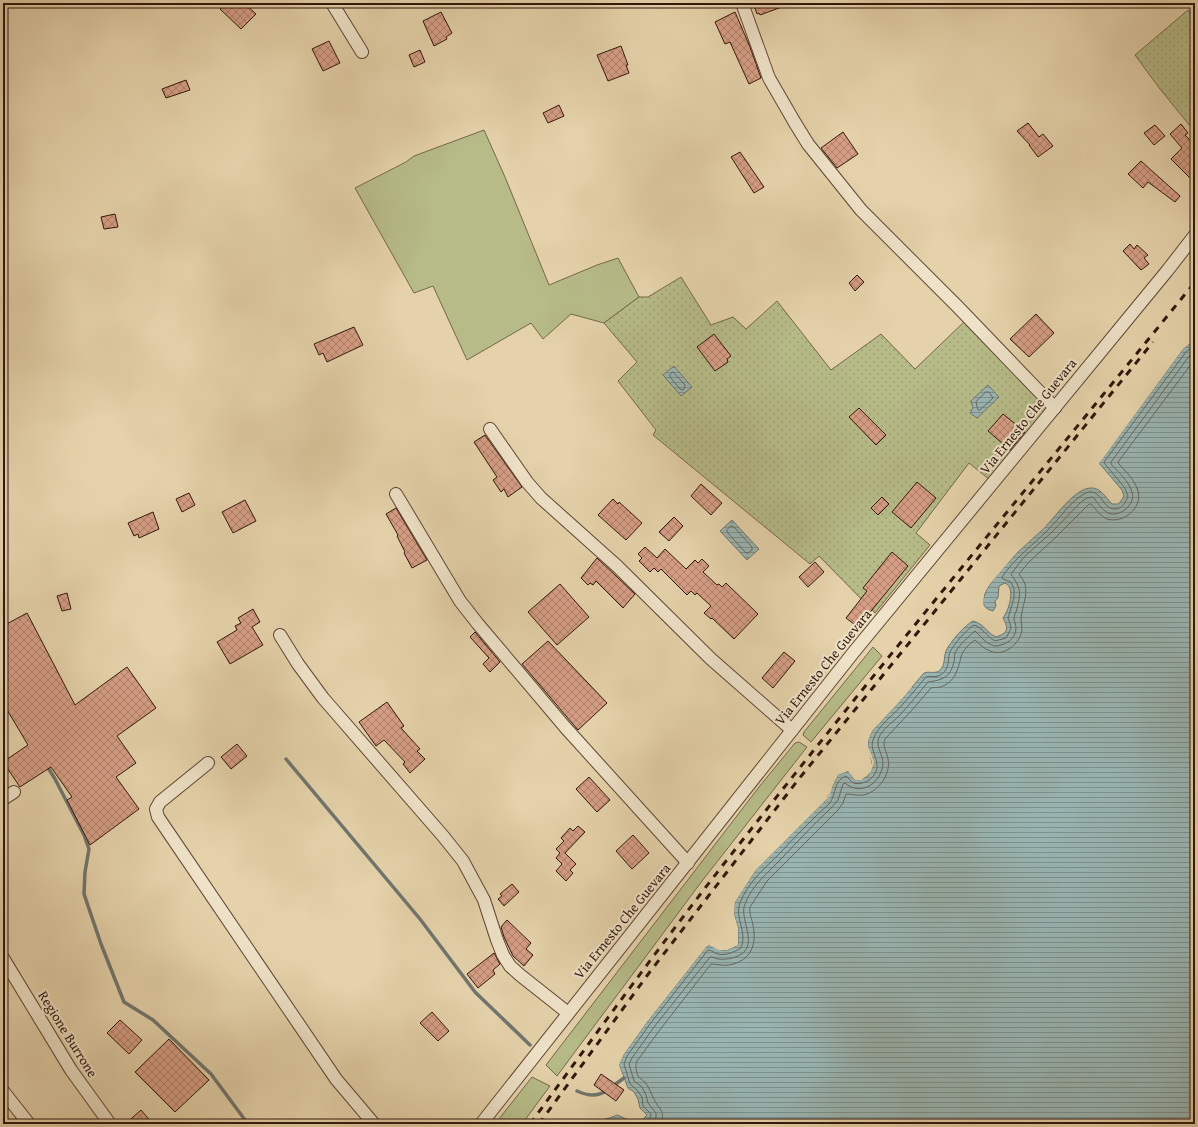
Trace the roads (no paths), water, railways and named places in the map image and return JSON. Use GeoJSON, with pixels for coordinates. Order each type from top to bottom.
{"type":"FeatureCollection","features":[{"type":"Feature","properties":{"kind":"street"},"geometry":{"type":"LineString","coordinates":[[332,3],[362,52]]}},
{"type":"Feature","properties":{"kind":"street"},"geometry":{"type":"LineString","coordinates":[[742,3],[770,78],[808,144],[861,210],[958,307],[1055,408]]}},
{"type":"Feature","properties":{"kind":"street","name":"Via Ernesto Che Guevara"},"geometry":{"type":"LineString","coordinates":[[481,1124],[853,653],[1195,235]]}},
{"type":"Feature","properties":{"kind":"street"},"geometry":{"type":"LineString","coordinates":[[490,429],[527,482],[541,498],[617,566],[710,659],[792,730]]}},
{"type":"Feature","properties":{"kind":"street"},"geometry":{"type":"LineString","coordinates":[[396,494],[460,601],[478,624],[565,727],[688,863]]}},
{"type":"Feature","properties":{"kind":"street"},"geometry":{"type":"LineString","coordinates":[[280,635],[298,664],[323,698],[444,836],[462,861],[484,900],[497,940],[503,955],[510,966],[568,1013]]}},
{"type":"Feature","properties":{"kind":"street"},"geometry":{"type":"LineString","coordinates":[[208,763],[160,802],[156,809],[158,817],[336,1079],[374,1124]]}},
{"type":"Feature","properties":{"kind":"street"},"geometry":{"type":"LineString","coordinates":[[3,799],[14,792]]}},
{"type":"Feature","properties":{"kind":"street","name":"Regione Burrone"},"geometry":{"type":"LineString","coordinates":[[3,958],[71,1070],[110,1124]]}},
{"type":"Feature","properties":{"kind":"street"},"geometry":{"type":"LineString","coordinates":[[3,1092],[29,1124]]}},
{"type":"Feature","properties":{"kind":"water"},"geometry":{"type":"Polygon","coordinates":[[[1195,341],[1195,1124],[595,1124],[617,1115],[632,1121],[640,1121],[647,1115],[640,1108],[638,1099],[634,1092],[628,1088],[619,1065],[624,1054],[647,1022],[706,947],[709,945],[721,950],[726,950],[738,945],[738,928],[734,914],[735,902],[755,871],[826,800],[838,775],[848,771],[855,780],[867,777],[873,767],[868,746],[868,741],[872,731],[924,673],[937,672],[941,669],[944,664],[945,654],[948,647],[969,623],[973,621],[977,622],[996,637],[1005,632],[1007,628],[1003,618],[1009,605],[1011,594],[1008,586],[1005,583],[999,586],[998,598],[995,601],[996,606],[993,611],[984,605],[984,596],[991,583],[1002,569],[1045,527],[1072,497],[1085,489],[1097,489],[1112,504],[1118,504],[1121,501],[1124,496],[1122,490],[1099,463],[1183,349],[1195,341]]]}},
{"type":"Feature","properties":{"kind":"water"},"geometry":{"type":"Polygon","coordinates":[[[674,366],[692,387],[681,396],[663,375],[674,366]]]}},
{"type":"Feature","properties":{"kind":"water"},"geometry":{"type":"Polygon","coordinates":[[[988,385],[999,397],[977,418],[970,413],[973,408],[971,401],[988,385]]]}},
{"type":"Feature","properties":{"kind":"water"},"geometry":{"type":"Polygon","coordinates":[[[732,520],[759,549],[747,560],[720,531],[732,520]]]}},
{"type":"Feature","properties":{"kind":"waterway"},"geometry":{"type":"LineString","coordinates":[[286,759],[420,919],[475,992],[530,1045]]}},
{"type":"Feature","properties":{"kind":"waterway"},"geometry":{"type":"LineString","coordinates":[[47,766],[84,835],[89,849],[85,872],[84,894],[101,944],[124,1002],[153,1020],[211,1074],[248,1124]]}},
{"type":"Feature","properties":{"kind":"waterway"},"geometry":{"type":"LineString","coordinates":[[613,1086],[624,1078]]}},
{"type":"Feature","properties":{"kind":"waterway"},"geometry":{"type":"LineString","coordinates":[[577,1091],[592,1095],[600,1094],[608,1090]]}},
{"type":"Feature","properties":{"kind":"railway"},"geometry":{"type":"LineString","coordinates":[[530,1124],[679,922],[787,783],[1195,282]]}},
{"type":"Feature","properties":{"kind":"railway"},"geometry":{"type":"LineString","coordinates":[[539,1124],[649,973],[798,780],[1153,342]]}}]}
